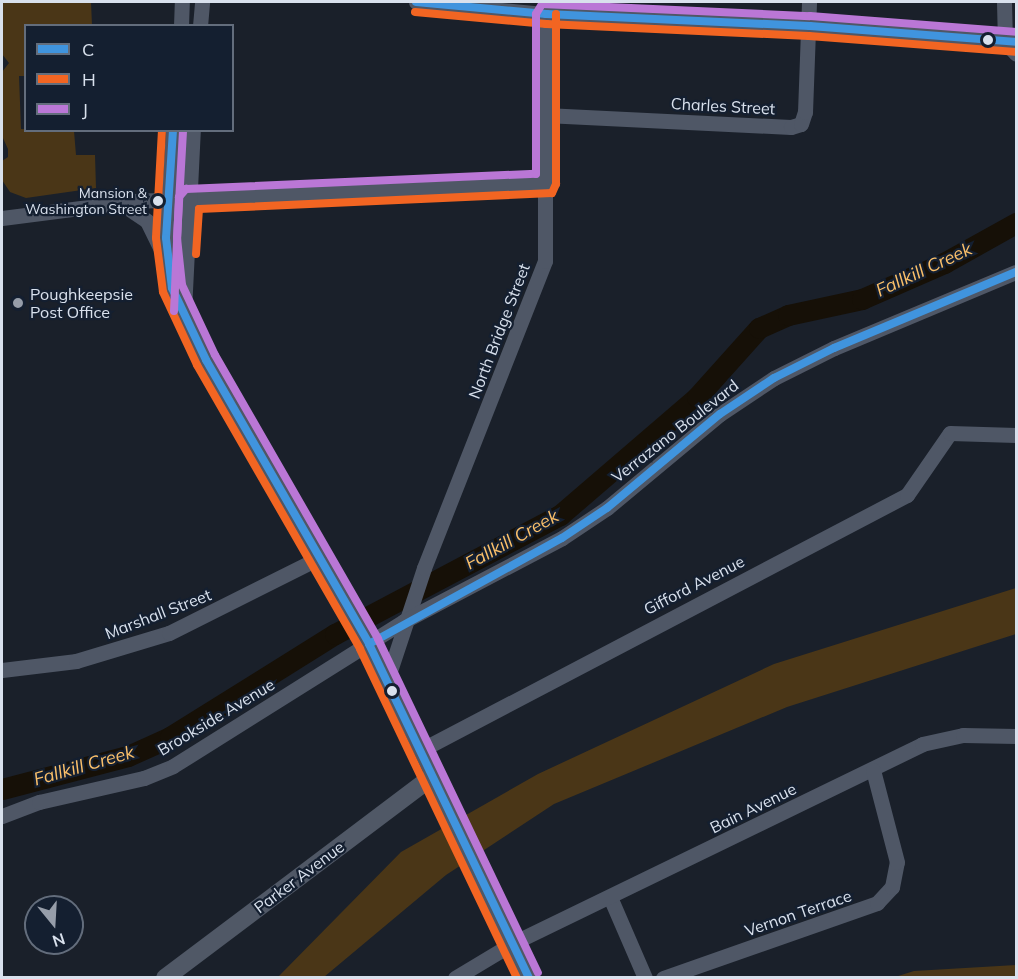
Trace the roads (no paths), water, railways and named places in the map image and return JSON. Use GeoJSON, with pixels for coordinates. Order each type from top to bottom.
{"type":"FeatureCollection","features":[{"type":"Feature","properties":{"kind":"main road"},"geometry":{"type":"LineString","coordinates":[[434,776],[529,978]]}},
{"type":"Feature","properties":{"kind":"main road","name":"Parker Avenue"},"geometry":{"type":"LineString","coordinates":[[165,978],[434,776]]}},
{"type":"Feature","properties":{"kind":"street"},"geometry":{"type":"LineString","coordinates":[[181,24],[182,2]]}},
{"type":"Feature","properties":{"kind":"street"},"geometry":{"type":"LineString","coordinates":[[200,24],[202,2]]}},
{"type":"Feature","properties":{"kind":"street"},"geometry":{"type":"LineString","coordinates":[[416,2],[545,8],[1011,42]]}},
{"type":"Feature","properties":{"kind":"street"},"geometry":{"type":"LineString","coordinates":[[809,2],[810,26]]}},
{"type":"Feature","properties":{"kind":"street"},"geometry":{"type":"LineString","coordinates":[[1004,2],[1011,42],[1017,54]]}},
{"type":"Feature","properties":{"kind":"street","name":"North Bridge Street"},"geometry":{"type":"LineString","coordinates":[[387,680],[424,568],[539,283],[545,261],[545,8]]}},
{"type":"Feature","properties":{"kind":"street","name":"Charles Street"},"geometry":{"type":"LineString","coordinates":[[545,115],[791,127],[801,124],[810,26]]}},
{"type":"Feature","properties":{"kind":"street"},"geometry":{"type":"LineString","coordinates":[[168,272],[173,132]]}},
{"type":"Feature","properties":{"kind":"street"},"geometry":{"type":"LineString","coordinates":[[184,311],[193,132]]}},
{"type":"Feature","properties":{"kind":"street"},"geometry":{"type":"LineString","coordinates":[[2,218],[119,202],[546,184]]}},
{"type":"Feature","properties":{"kind":"street"},"geometry":{"type":"LineString","coordinates":[[119,202],[136,211],[150,225],[199,348],[317,559],[366,641],[434,776]]}},
{"type":"Feature","properties":{"kind":"street","name":"Verrazano Boulevard"},"geometry":{"type":"LineString","coordinates":[[366,641],[562,538],[607,508],[720,414],[774,378],[834,348],[1017,272]]}},
{"type":"Feature","properties":{"kind":"street","name":"Gifford Avenue"},"geometry":{"type":"LineString","coordinates":[[421,750],[907,495],[943,440],[961,431],[1017,435]]}},
{"type":"Feature","properties":{"kind":"street","name":"Marshall Street"},"geometry":{"type":"LineString","coordinates":[[2,670],[76,662],[169,633],[317,559]]}},
{"type":"Feature","properties":{"kind":"street","name":"Brookside Avenue"},"geometry":{"type":"LineString","coordinates":[[2,816],[39,802],[159,773],[366,641]]}},
{"type":"Feature","properties":{"kind":"street","name":"Bain Avenue"},"geometry":{"type":"LineString","coordinates":[[455,978],[513,942],[940,739],[1017,736]]}},
{"type":"Feature","properties":{"kind":"street","name":"Vernon Terrace"},"geometry":{"type":"LineString","coordinates":[[663,978],[877,903],[892,887],[897,862],[873,770]]}},
{"type":"Feature","properties":{"kind":"street"},"geometry":{"type":"LineString","coordinates":[[610,897],[645,978]]}},
{"type":"Feature","properties":{"kind":"waterway","name":"Fallkill Creek"},"geometry":{"type":"LineString","coordinates":[[2,789],[128,756],[170,737],[335,634],[560,515],[697,397],[759,328],[788,315],[862,299],[944,263],[1016,223]]}},
{"type":"Feature","properties":{"kind":"place","name":"Mansion & Washington Street"},"geometry":{"type":"Point","coordinates":[158,201]}},
{"type":"Feature","properties":{"kind":"place","name":"Poughkeepsie Post Office"},"geometry":{"type":"Point","coordinates":[18,303]}}]}
